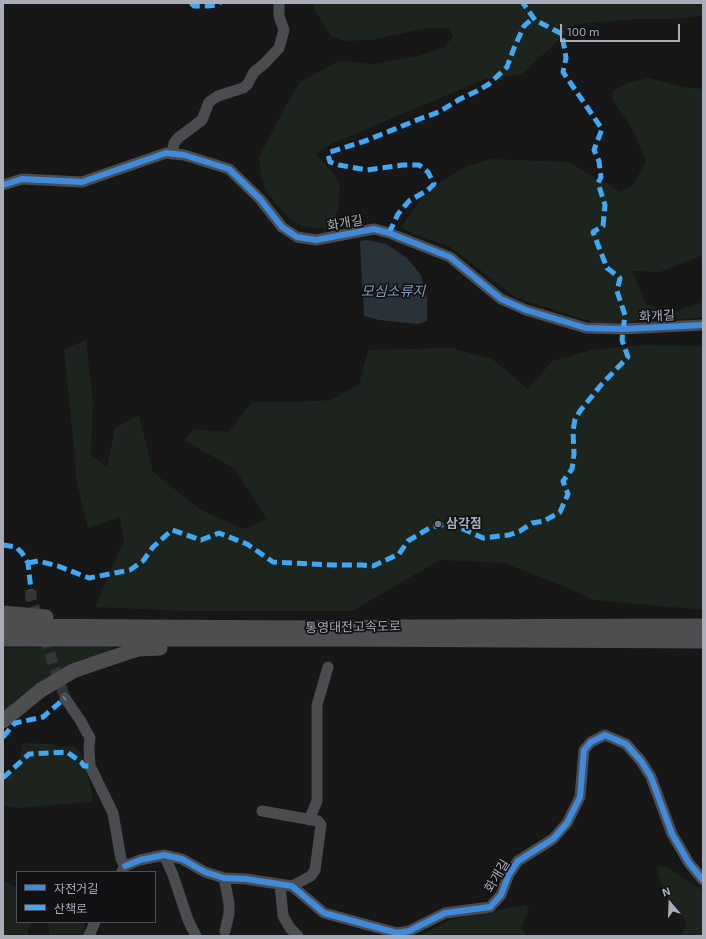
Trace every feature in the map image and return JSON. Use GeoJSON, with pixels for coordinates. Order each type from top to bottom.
{"type":"FeatureCollection","features":[{"type":"Feature","properties":{"kind":"highway"},"geometry":{"type":"LineString","coordinates":[[3,613],[133,626]]}},
{"type":"Feature","properties":{"kind":"highway","name":"통영대전고속도로"},"geometry":{"type":"LineString","coordinates":[[3,626],[302,628],[418,626],[703,626]]}},
{"type":"Feature","properties":{"kind":"highway","name":"통영대전고속도로"},"geometry":{"type":"LineString","coordinates":[[3,639],[703,641]]}},
{"type":"Feature","properties":{"kind":"highway"},"geometry":{"type":"LineString","coordinates":[[3,721],[41,690],[73,671],[138,649],[342,639]]}},
{"type":"Feature","properties":{"kind":"street"},"geometry":{"type":"LineString","coordinates":[[169,154],[178,138],[202,120],[209,102],[218,96],[244,88],[248,85],[254,72],[279,48],[284,30],[279,16],[279,3]]}},
{"type":"Feature","properties":{"kind":"street","name":"화개길"},"geometry":{"type":"LineString","coordinates":[[3,185],[22,179],[82,182],[169,154],[184,155],[229,169],[260,199],[282,227],[297,237],[316,240],[374,229],[389,233],[450,257],[501,298],[526,310],[586,328],[623,329],[703,325]]}},
{"type":"Feature","properties":{"kind":"street"},"geometry":{"type":"LineString","coordinates":[[309,820],[317,801],[317,705],[328,667]]}},
{"type":"Feature","properties":{"kind":"street"},"geometry":{"type":"LineString","coordinates":[[65,698],[90,738],[90,766],[113,813],[124,869],[140,860],[164,855],[182,859],[205,872],[224,878],[246,879],[292,886],[311,876],[315,870],[320,825],[318,821],[262,811]]}},
{"type":"Feature","properties":{"kind":"street","name":"화개길"},"geometry":{"type":"LineString","coordinates":[[292,886],[324,913],[397,935],[409,931],[445,913],[490,906],[501,895],[510,874],[518,861],[553,839],[567,823],[580,797],[584,750],[591,742],[604,735],[626,744],[641,760],[651,777],[672,834],[689,863],[703,880]]}},
{"type":"Feature","properties":{"kind":"street"},"geometry":{"type":"LineString","coordinates":[[164,855],[188,920],[196,936]]}},
{"type":"Feature","properties":{"kind":"street"},"geometry":{"type":"LineString","coordinates":[[224,878],[229,903],[229,914],[225,931]]}},
{"type":"Feature","properties":{"kind":"street"},"geometry":{"type":"LineString","coordinates":[[280,884],[283,916],[290,928],[298,936]]}},
{"type":"Feature","properties":{"kind":"street"},"geometry":{"type":"LineString","coordinates":[[90,936],[95,923]]}},
{"type":"Feature","properties":{"kind":"shaded area"},"geometry":{"type":"Polygon","coordinates":[[[314,3],[703,3],[703,16],[672,19],[634,19],[576,24],[522,74],[485,79],[331,144],[316,154],[333,173],[340,185],[338,211],[327,229],[302,226],[290,219],[267,193],[261,176],[259,157],[300,82],[339,61],[372,64],[418,56],[443,48],[453,37],[449,28],[427,28],[372,40],[344,41],[331,36],[314,8],[314,3]]]}},
{"type":"Feature","properties":{"kind":"shaded area"},"geometry":{"type":"Polygon","coordinates":[[[649,78],[679,86],[699,89],[703,87],[703,255],[660,272],[632,271],[646,304],[674,312],[703,302],[703,316],[698,318],[599,324],[517,298],[449,246],[417,236],[401,227],[418,203],[438,184],[467,166],[492,159],[568,162],[621,192],[632,186],[646,162],[627,120],[613,100],[612,92],[627,83],[649,78]]]}},
{"type":"Feature","properties":{"kind":"shaded area"},"geometry":{"type":"Polygon","coordinates":[[[86,340],[93,402],[91,455],[107,467],[115,428],[139,415],[153,472],[201,510],[243,529],[267,519],[235,469],[184,440],[193,429],[229,432],[252,402],[331,400],[359,384],[368,350],[451,348],[492,359],[528,389],[552,361],[592,350],[643,345],[703,346],[703,610],[594,600],[566,587],[504,563],[440,560],[352,611],[186,611],[95,607],[124,540],[120,517],[88,528],[76,479],[64,349],[86,340]]]}},
{"type":"Feature","properties":{"kind":"shaded area"},"geometry":{"type":"Polygon","coordinates":[[[109,646],[113,649],[105,654],[80,660],[20,696],[3,712],[3,648],[109,646]]]}},
{"type":"Feature","properties":{"kind":"shaded area"},"geometry":{"type":"Polygon","coordinates":[[[23,743],[50,744],[59,747],[73,746],[78,750],[85,759],[93,797],[91,802],[17,808],[3,806],[3,783],[20,762],[23,743]]]}},
{"type":"Feature","properties":{"kind":"shaded area"},"geometry":{"type":"Polygon","coordinates":[[[665,866],[703,891],[703,936],[677,936],[682,934],[687,923],[665,892],[658,876],[657,867],[665,866]]]}},
{"type":"Feature","properties":{"kind":"shaded area"},"geometry":{"type":"Polygon","coordinates":[[[3,880],[16,887],[16,923],[32,923],[28,930],[28,936],[3,936],[3,880]]]}},
{"type":"Feature","properties":{"kind":"shaded area"},"geometry":{"type":"Polygon","coordinates":[[[526,905],[529,909],[521,927],[526,936],[421,936],[449,921],[474,913],[495,911],[526,905]]]}},
{"type":"Feature","properties":{"kind":"shaded area"},"geometry":{"type":"Polygon","coordinates":[[[47,923],[83,923],[87,936],[50,936],[47,923]]]}},
{"type":"Feature","properties":{"kind":"water","name":"모심소류지"},"geometry":{"type":"Polygon","coordinates":[[[368,240],[386,244],[407,258],[421,275],[427,298],[427,321],[418,324],[379,320],[364,316],[360,241],[368,240]]]}},
{"type":"Feature","properties":{"kind":"tunnel"},"geometry":{"type":"LineString","coordinates":[[31,590],[31,598],[65,698]]}},
{"type":"Feature","properties":{"kind":"marked path"},"geometry":{"type":"LineString","coordinates":[[191,3],[194,6],[218,5],[220,3]]}},
{"type":"Feature","properties":{"kind":"marked path"},"geometry":{"type":"LineString","coordinates":[[28,563],[38,561],[58,566],[89,578],[130,570],[143,561],[153,547],[172,530],[201,540],[219,533],[247,544],[273,562],[373,566],[399,554],[408,541],[431,527],[450,523],[483,538],[509,535],[520,531],[532,523],[544,521],[560,512],[568,494],[563,481],[572,469],[574,454],[573,431],[575,419],[601,385],[628,357],[622,340],[625,315],[617,291],[620,278],[607,268],[593,232],[603,226],[605,205],[598,183],[601,177],[599,161],[594,150],[602,129],[563,72],[566,58],[562,34],[535,20],[523,3]]}},
{"type":"Feature","properties":{"kind":"marked path"},"geometry":{"type":"LineString","coordinates":[[389,233],[398,214],[409,201],[428,190],[434,184],[428,172],[419,165],[403,165],[367,170],[339,165],[330,162],[328,155],[330,152],[365,141],[439,112],[489,84],[507,67],[524,26],[533,18]]}},
{"type":"Feature","properties":{"kind":"marked path"},"geometry":{"type":"LineString","coordinates":[[3,545],[16,547],[22,553],[28,563],[31,590]]}},
{"type":"Feature","properties":{"kind":"marked path"},"geometry":{"type":"LineString","coordinates":[[3,737],[15,723],[43,717],[65,698]]}},
{"type":"Feature","properties":{"kind":"marked path"},"geometry":{"type":"LineString","coordinates":[[3,778],[29,754],[67,752],[84,766],[90,766]]}},
{"type":"Feature","properties":{"kind":"cycle path"},"geometry":{"type":"LineString","coordinates":[[3,185],[22,179],[82,182],[166,153],[184,155],[229,169],[260,199],[282,227],[297,237],[316,240],[374,229],[389,233],[450,257],[501,299],[526,310],[586,328],[623,329],[703,325]]}},
{"type":"Feature","properties":{"kind":"cycle path"},"geometry":{"type":"LineString","coordinates":[[125,866],[140,860],[164,855],[182,859],[205,872],[224,878],[246,879],[292,886],[324,913],[397,933],[409,931],[445,913],[490,907],[501,895],[509,874],[518,861],[553,839],[567,823],[580,797],[584,750],[591,742],[605,735],[626,744],[641,761],[651,777],[672,834],[689,863],[703,880]]}},
{"type":"Feature","properties":{"kind":"place","name":"삼각점"},"geometry":{"type":"Point","coordinates":[438,524]}}]}
